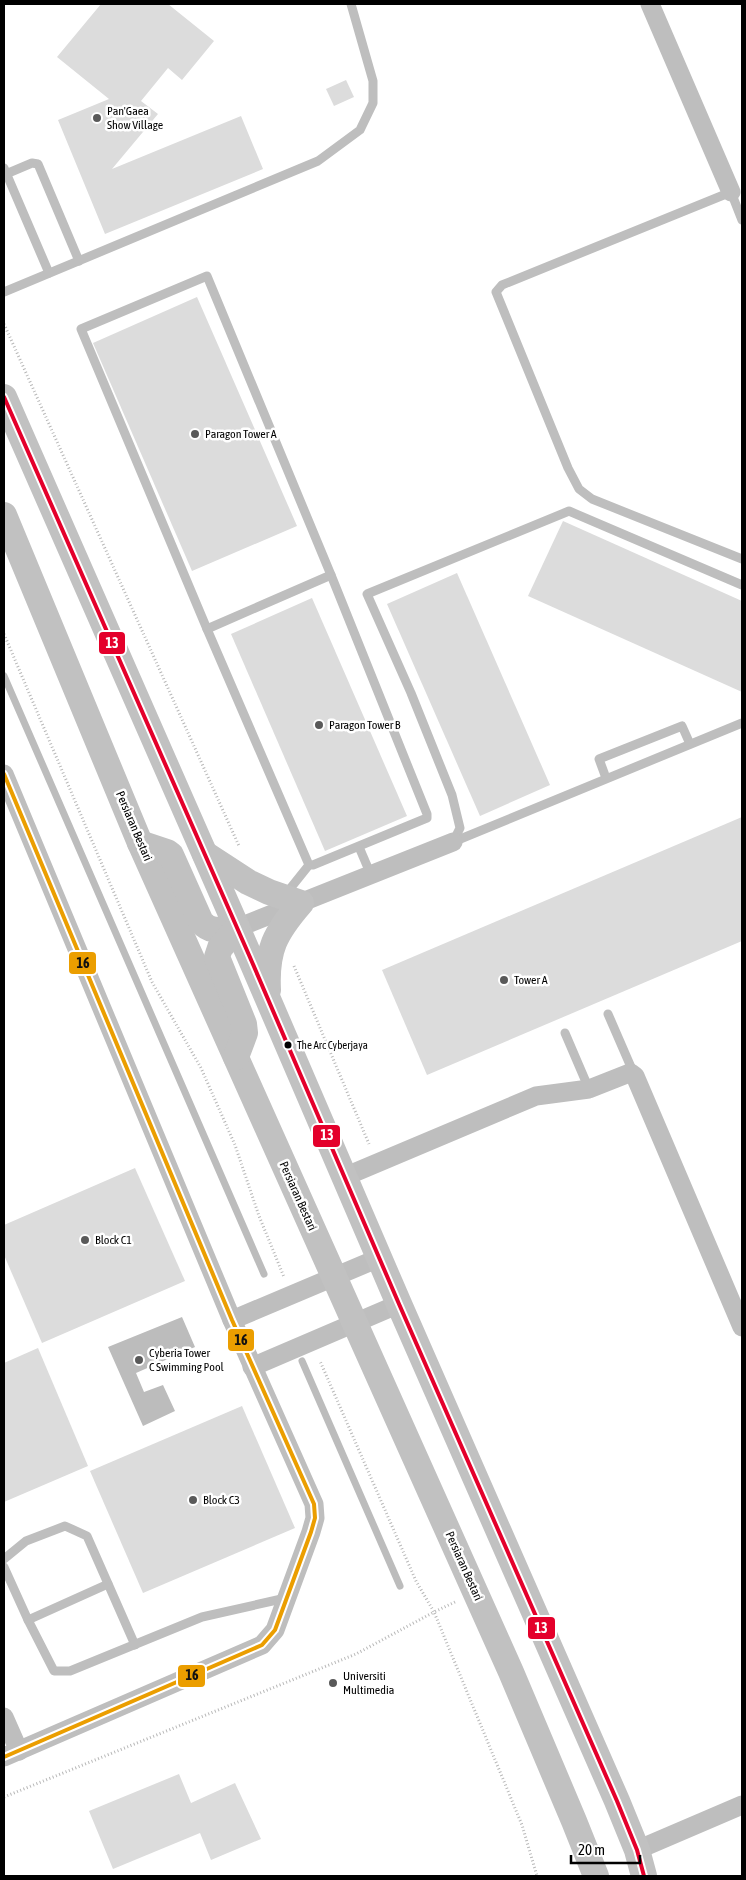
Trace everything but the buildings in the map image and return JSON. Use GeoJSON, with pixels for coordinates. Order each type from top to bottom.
{"type":"FeatureCollection","features":[{"type":"Feature","properties":{"kind":"main road"},"geometry":{"type":"LineString","coordinates":[[4,397],[618,1802],[637,1850],[644,1876]]}},
{"type":"Feature","properties":{"kind":"main road","name":"Persiaran Bestari"},"geometry":{"type":"LineString","coordinates":[[4,515],[140,842],[354,1324],[476,1593],[563,1794],[596,1876]]}},
{"type":"Feature","properties":{"kind":"main road"},"geometry":{"type":"LineString","coordinates":[[140,842],[166,852],[171,856],[201,922],[207,929],[237,928]]}},
{"type":"Feature","properties":{"kind":"main road"},"geometry":{"type":"LineString","coordinates":[[204,854],[248,882],[292,900],[286,920],[275,939],[269,955],[269,1004]]}},
{"type":"Feature","properties":{"kind":"main road"},"geometry":{"type":"LineString","coordinates":[[236,1057],[245,1033],[244,1024],[217,957],[220,948],[237,928]]}},
{"type":"Feature","properties":{"kind":"street"},"geometry":{"type":"LineString","coordinates":[[650,4],[730,192]]}},
{"type":"Feature","properties":{"kind":"street"},"geometry":{"type":"LineString","coordinates":[[4,774],[232,1320],[314,1504],[315,1518],[275,1630],[262,1646],[11,1754],[4,1717]]}},
{"type":"Feature","properties":{"kind":"street"},"geometry":{"type":"LineString","coordinates":[[237,928],[292,900],[372,875],[453,842]]}},
{"type":"Feature","properties":{"kind":"street"},"geometry":{"type":"LineString","coordinates":[[344,1177],[536,1096],[589,1089],[631,1073],[635,1076],[742,1327]]}},
{"type":"Feature","properties":{"kind":"street"},"geometry":{"type":"LineString","coordinates":[[232,1320],[379,1258]]}},
{"type":"Feature","properties":{"kind":"street"},"geometry":{"type":"LineString","coordinates":[[252,1367],[399,1304]]}},
{"type":"Feature","properties":{"kind":"street"},"geometry":{"type":"LineString","coordinates":[[637,1850],[742,1804]]}},
{"type":"Feature","properties":{"kind":"lane"},"geometry":{"type":"LineString","coordinates":[[4,292],[318,161],[360,130],[373,103],[373,81],[351,4]]}},
{"type":"Feature","properties":{"kind":"lane"},"geometry":{"type":"LineString","coordinates":[[49,273],[5,171],[32,163],[38,164],[80,261]]}},
{"type":"Feature","properties":{"kind":"lane"},"geometry":{"type":"LineString","coordinates":[[742,220],[730,192],[502,285],[496,292],[568,468],[579,489],[592,499],[742,559]]}},
{"type":"Feature","properties":{"kind":"lane"},"geometry":{"type":"LineString","coordinates":[[292,900],[309,865],[81,329],[207,276],[331,575],[427,814],[427,818],[359,847],[309,865]]}},
{"type":"Feature","properties":{"kind":"lane"},"geometry":{"type":"LineString","coordinates":[[453,842],[460,828],[452,795],[411,694],[367,594],[568,511],[742,585]]}},
{"type":"Feature","properties":{"kind":"lane"},"geometry":{"type":"LineString","coordinates":[[207,629],[331,575]]}},
{"type":"Feature","properties":{"kind":"lane"},"geometry":{"type":"LineString","coordinates":[[453,842],[742,723]]}},
{"type":"Feature","properties":{"kind":"lane"},"geometry":{"type":"LineString","coordinates":[[606,778],[599,759],[682,726],[690,744]]}},
{"type":"Feature","properties":{"kind":"lane"},"geometry":{"type":"LineString","coordinates":[[359,847],[372,875]]}},
{"type":"Feature","properties":{"kind":"lane"},"geometry":{"type":"LineString","coordinates":[[608,1014],[635,1076]]}},
{"type":"Feature","properties":{"kind":"lane"},"geometry":{"type":"LineString","coordinates":[[565,1033],[589,1089]]}},
{"type":"Feature","properties":{"kind":"lane"},"geometry":{"type":"LineString","coordinates":[[4,1559],[26,1541],[65,1526],[87,1536],[135,1645]]}},
{"type":"Feature","properties":{"kind":"lane"},"geometry":{"type":"LineString","coordinates":[[4,1567],[54,1671],[70,1671],[202,1617],[286,1598]]}},
{"type":"Feature","properties":{"kind":"lane"},"geometry":{"type":"LineString","coordinates":[[28,1620],[108,1584]]}},
{"type":"Feature","properties":{"kind":"path"},"geometry":{"type":"LineString","coordinates":[[4,324],[239,846]]}},
{"type":"Feature","properties":{"kind":"path"},"geometry":{"type":"LineString","coordinates":[[4,634],[152,982],[201,1068],[232,1136],[259,1216],[292,1295]]}},
{"type":"Feature","properties":{"kind":"path"},"geometry":{"type":"LineString","coordinates":[[275,939],[286,948],[377,1163]]}},
{"type":"Feature","properties":{"kind":"path"},"geometry":{"type":"LineString","coordinates":[[476,1593],[434,1612],[522,1825],[537,1876]]}},
{"type":"Feature","properties":{"kind":"shaded area","name":"Cyberia Tower C Swimming Pool"},"geometry":{"type":"Polygon","coordinates":[[[182,1317],[195,1347],[136,1373],[144,1392],[163,1385],[175,1411],[143,1426],[108,1347],[182,1317]]]}},
{"type":"Feature","properties":{"kind":"waterway"},"geometry":{"type":"LineString","coordinates":[[4,676],[264,1274]]}},
{"type":"Feature","properties":{"kind":"waterway"},"geometry":{"type":"LineString","coordinates":[[302,1361],[400,1586]]}},
{"type":"Feature","properties":{"kind":"transit line","name":"13"},"geometry":{"type":"LineString","coordinates":[[4,397],[617,1801],[637,1850],[644,1876]]}},
{"type":"Feature","properties":{"kind":"transit line","name":"16"},"geometry":{"type":"LineString","coordinates":[[4,774],[232,1320],[314,1504],[315,1518],[275,1630],[262,1645],[4,1757]]}},
{"type":"Feature","properties":{"kind":"place","name":"Pan'Gaea Show Village"},"geometry":{"type":"Point","coordinates":[97,118]}},
{"type":"Feature","properties":{"kind":"place","name":"Paragon Tower A"},"geometry":{"type":"Point","coordinates":[195,434]}},
{"type":"Feature","properties":{"kind":"place","name":"Paragon Tower B"},"geometry":{"type":"Point","coordinates":[319,725]}},
{"type":"Feature","properties":{"kind":"place","name":"Tower A"},"geometry":{"type":"Point","coordinates":[504,980]}},
{"type":"Feature","properties":{"kind":"place","name":"The Arc Cyberjaya"},"geometry":{"type":"Point","coordinates":[288,1045]}},
{"type":"Feature","properties":{"kind":"place","name":"Block C1"},"geometry":{"type":"Point","coordinates":[85,1240]}},
{"type":"Feature","properties":{"kind":"place","name":"Cyberia Tower C Swimming Pool"},"geometry":{"type":"Point","coordinates":[139,1360]}},
{"type":"Feature","properties":{"kind":"place","name":"Block C3"},"geometry":{"type":"Point","coordinates":[193,1500]}},
{"type":"Feature","properties":{"kind":"place","name":"Universiti Multimedia"},"geometry":{"type":"Point","coordinates":[333,1683]}}]}
